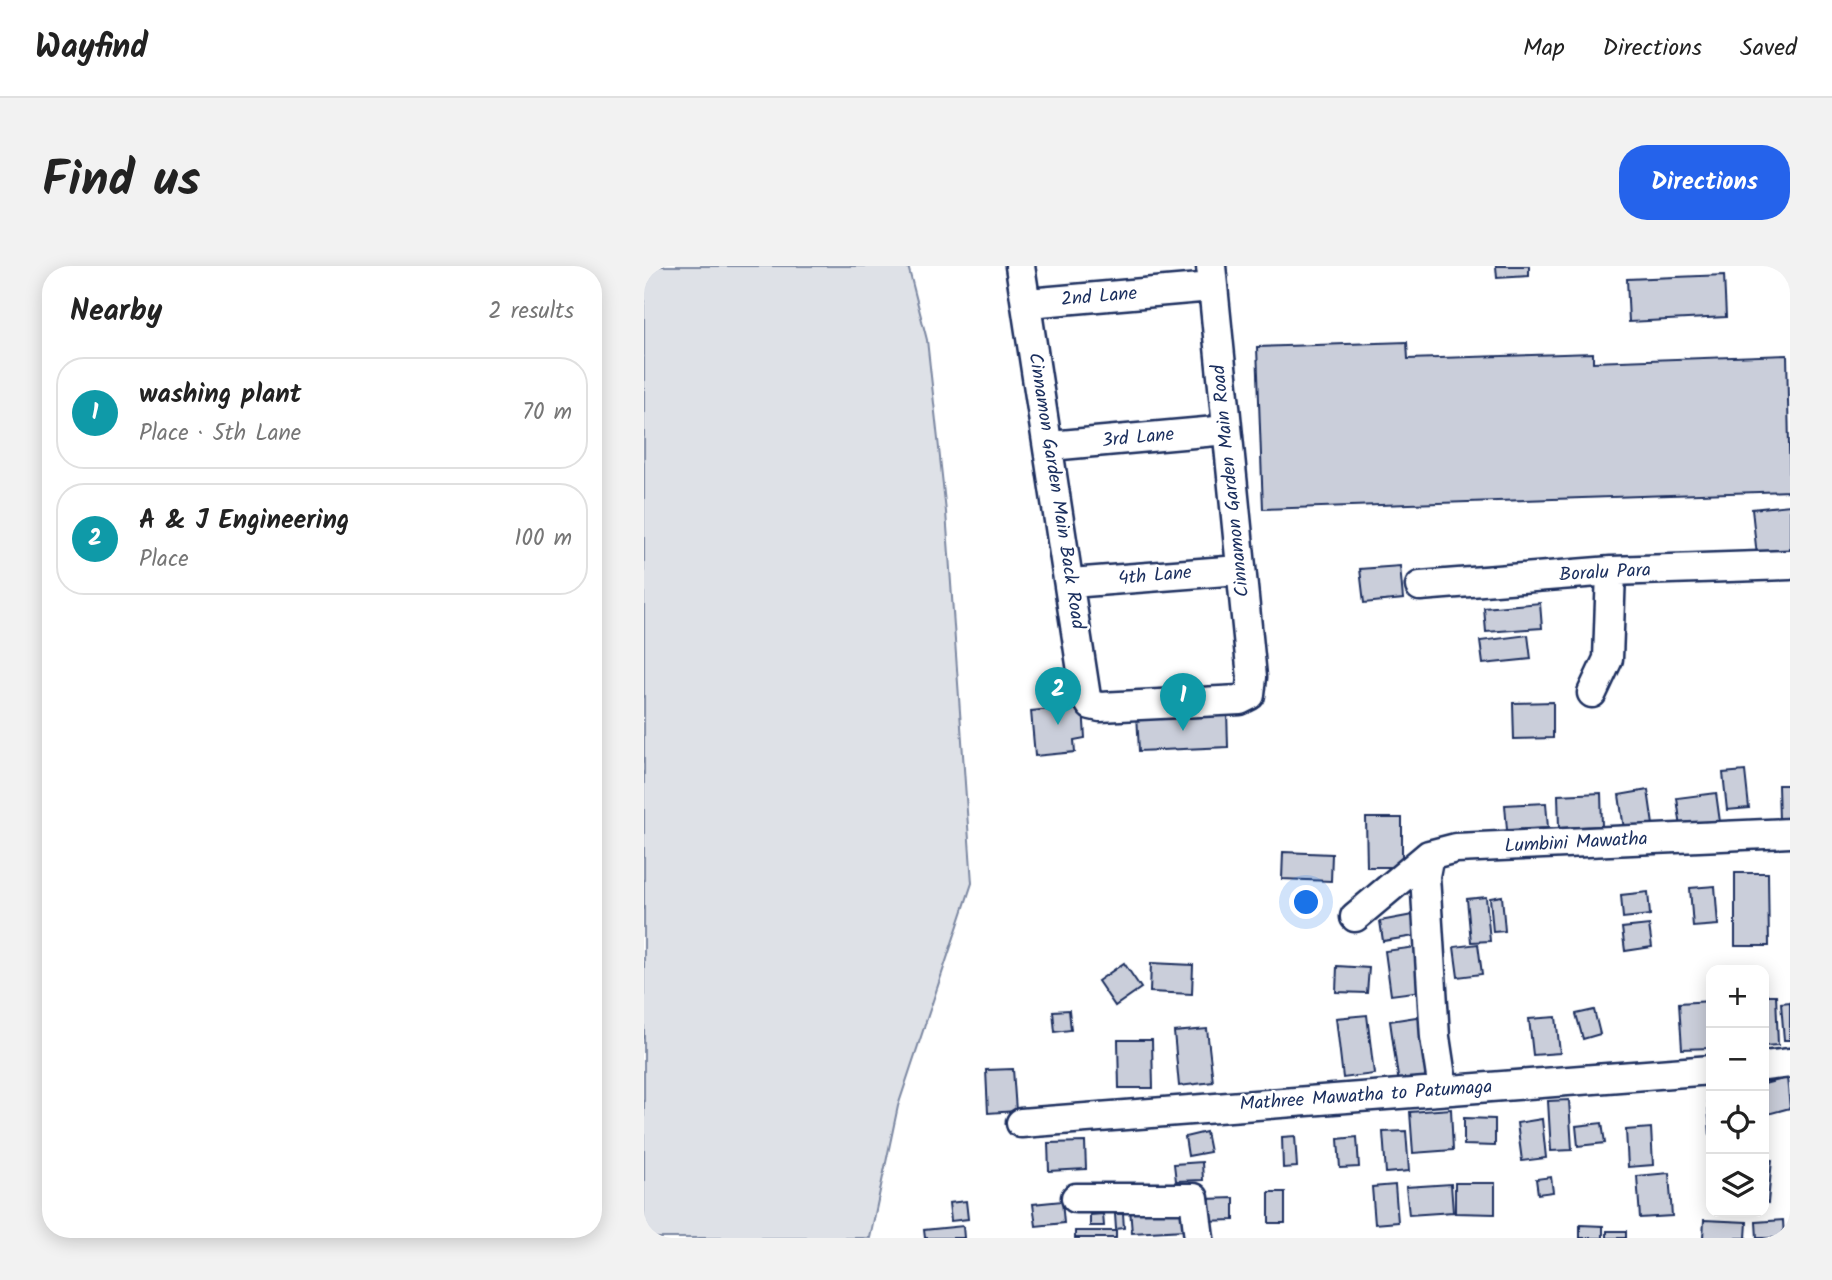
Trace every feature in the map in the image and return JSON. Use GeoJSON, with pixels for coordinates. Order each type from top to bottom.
{"type":"FeatureCollection","features":[{"type":"Feature","properties":{"kind":"street","name":"Cinnamon Garden Main Back Road"},"geometry":{"type":"LineString","coordinates":[[1020,266],[1071,583],[1086,697],[1091,705],[1101,707]]}},
{"type":"Feature","properties":{"kind":"street","name":"2nd Lane"},"geometry":{"type":"LineString","coordinates":[[1028,303],[1211,276]]}},
{"type":"Feature","properties":{"kind":"street","name":"Cinnamon Garden Main Road"},"geometry":{"type":"LineString","coordinates":[[1101,707],[1240,700],[1250,695],[1252,677],[1211,276]]}},
{"type":"Feature","properties":{"kind":"street","name":"3rd Lane"},"geometry":{"type":"LineString","coordinates":[[1050,446],[1227,430]]}},
{"type":"Feature","properties":{"kind":"street","name":"Boralu Para"},"geometry":{"type":"LineString","coordinates":[[1420,586],[1611,571],[1790,565]]}},
{"type":"Feature","properties":{"kind":"street","name":"4th Lane"},"geometry":{"type":"LineString","coordinates":[[1071,583],[1239,570]]}},
{"type":"Feature","properties":{"kind":"street"},"geometry":{"type":"LineString","coordinates":[[1592,693],[1608,659],[1611,571]]}},
{"type":"Feature","properties":{"kind":"street","name":"Lumbini Mawatha"},"geometry":{"type":"LineString","coordinates":[[1429,855],[1456,848],[1790,833]]}},
{"type":"Feature","properties":{"kind":"street"},"geometry":{"type":"LineString","coordinates":[[1355,916],[1429,855]]}},
{"type":"Feature","properties":{"kind":"street"},"geometry":{"type":"LineString","coordinates":[[1429,855],[1425,876],[1435,1037],[1443,1090]]}},
{"type":"Feature","properties":{"kind":"street"},"geometry":{"type":"LineString","coordinates":[[1769,1065],[1790,1063]]}},
{"type":"Feature","properties":{"kind":"street","name":"Mathree Mawatha to Patumaga"},"geometry":{"type":"LineString","coordinates":[[1021,1123],[1706,1070]]}},
{"type":"Feature","properties":{"kind":"street"},"geometry":{"type":"LineString","coordinates":[[1076,1198],[1194,1198],[1199,1238]]}},
{"type":"Feature","properties":{"kind":"shaded area"},"geometry":{"type":"Polygon","coordinates":[[[644,266],[908,266],[927,340],[946,512],[972,883],[898,1106],[870,1238],[644,1238],[644,266]]]}},
{"type":"Feature","properties":{"kind":"building"},"geometry":{"type":"Polygon","coordinates":[[[1496,266],[1529,266],[1529,276],[1497,278],[1496,266]]]}},
{"type":"Feature","properties":{"kind":"building"},"geometry":{"type":"Polygon","coordinates":[[[1724,275],[1726,317],[1629,322],[1627,279],[1724,275]]]}},
{"type":"Feature","properties":{"kind":"building"},"geometry":{"type":"Polygon","coordinates":[[[1407,342],[1408,359],[1593,353],[1593,362],[1787,355],[1790,491],[1263,509],[1257,347],[1407,342]]]}},
{"type":"Feature","properties":{"kind":"building"},"geometry":{"type":"Polygon","coordinates":[[[1790,505],[1790,552],[1757,556],[1752,509],[1790,505]]]}},
{"type":"Feature","properties":{"kind":"building"},"geometry":{"type":"Polygon","coordinates":[[[1400,566],[1403,599],[1364,603],[1360,569],[1400,566]]]}},
{"type":"Feature","properties":{"kind":"building"},"geometry":{"type":"Polygon","coordinates":[[[1540,603],[1542,628],[1486,632],[1484,608],[1540,603]]]}},
{"type":"Feature","properties":{"kind":"building"},"geometry":{"type":"Polygon","coordinates":[[[1528,635],[1531,659],[1483,664],[1480,641],[1528,635]]]}},
{"type":"Feature","properties":{"kind":"building"},"geometry":{"type":"Polygon","coordinates":[[[1553,702],[1553,738],[1514,739],[1513,703],[1553,702]]]}},
{"type":"Feature","properties":{"kind":"building"},"geometry":{"type":"Polygon","coordinates":[[[1083,706],[1085,738],[1074,740],[1075,752],[1035,756],[1031,711],[1083,706]]]}},
{"type":"Feature","properties":{"kind":"building"},"geometry":{"type":"Polygon","coordinates":[[[1227,710],[1228,747],[1139,751],[1137,714],[1227,710]]]}},
{"type":"Feature","properties":{"kind":"building"},"geometry":{"type":"Polygon","coordinates":[[[1745,771],[1749,808],[1727,810],[1723,773],[1745,771]]]}},
{"type":"Feature","properties":{"kind":"building"},"geometry":{"type":"Polygon","coordinates":[[[1778,785],[1790,785],[1790,820],[1779,820],[1778,785]]]}},
{"type":"Feature","properties":{"kind":"building"},"geometry":{"type":"Polygon","coordinates":[[[1648,790],[1653,825],[1624,829],[1619,795],[1648,790]]]}},
{"type":"Feature","properties":{"kind":"building"},"geometry":{"type":"Polygon","coordinates":[[[1601,793],[1602,826],[1559,828],[1558,795],[1601,793]]]}},
{"type":"Feature","properties":{"kind":"building"},"geometry":{"type":"Polygon","coordinates":[[[1716,793],[1720,822],[1681,828],[1677,798],[1716,793]]]}},
{"type":"Feature","properties":{"kind":"building"},"geometry":{"type":"Polygon","coordinates":[[[1546,803],[1548,828],[1507,830],[1505,805],[1546,803]]]}},
{"type":"Feature","properties":{"kind":"building"},"geometry":{"type":"Polygon","coordinates":[[[1366,818],[1402,818],[1402,867],[1367,867],[1366,818]]]}},
{"type":"Feature","properties":{"kind":"building"},"geometry":{"type":"Polygon","coordinates":[[[1283,852],[1332,854],[1331,881],[1282,879],[1283,852]]]}},
{"type":"Feature","properties":{"kind":"building"},"geometry":{"type":"Polygon","coordinates":[[[1735,873],[1768,873],[1769,946],[1735,946],[1735,873]]]}},
{"type":"Feature","properties":{"kind":"building"},"geometry":{"type":"Polygon","coordinates":[[[1715,886],[1718,925],[1693,927],[1690,888],[1715,886]]]}},
{"type":"Feature","properties":{"kind":"building"},"geometry":{"type":"Polygon","coordinates":[[[1648,892],[1650,915],[1623,918],[1621,895],[1648,892]]]}},
{"type":"Feature","properties":{"kind":"building"},"geometry":{"type":"Polygon","coordinates":[[[1502,896],[1505,931],[1493,932],[1490,898],[1502,896]]]}},
{"type":"Feature","properties":{"kind":"building"},"geometry":{"type":"Polygon","coordinates":[[[1486,897],[1490,941],[1471,942],[1467,899],[1486,897]]]}},
{"type":"Feature","properties":{"kind":"building"},"geometry":{"type":"Polygon","coordinates":[[[1418,914],[1421,935],[1383,941],[1380,921],[1418,914]]]}},
{"type":"Feature","properties":{"kind":"building"},"geometry":{"type":"Polygon","coordinates":[[[1649,925],[1652,947],[1625,951],[1622,928],[1649,925]]]}},
{"type":"Feature","properties":{"kind":"building"},"geometry":{"type":"Polygon","coordinates":[[[1478,944],[1482,974],[1458,977],[1454,947],[1478,944]]]}},
{"type":"Feature","properties":{"kind":"building"},"geometry":{"type":"Polygon","coordinates":[[[1416,947],[1422,991],[1391,995],[1385,951],[1416,947]]]}},
{"type":"Feature","properties":{"kind":"building"},"geometry":{"type":"Polygon","coordinates":[[[1124,963],[1141,988],[1115,1006],[1098,981],[1124,963]]]}},
{"type":"Feature","properties":{"kind":"building"},"geometry":{"type":"Polygon","coordinates":[[[1151,963],[1193,965],[1192,994],[1150,992],[1151,963]]]}},
{"type":"Feature","properties":{"kind":"building"},"geometry":{"type":"Polygon","coordinates":[[[1337,966],[1369,968],[1367,993],[1336,992],[1337,966]]]}},
{"type":"Feature","properties":{"kind":"building"},"geometry":{"type":"Polygon","coordinates":[[[1769,995],[1776,995],[1778,1045],[1769,1046],[1769,995]]]}},
{"type":"Feature","properties":{"kind":"building"},"geometry":{"type":"Polygon","coordinates":[[[1706,1001],[1706,1048],[1682,1049],[1679,1003],[1706,1001]]]}},
{"type":"Feature","properties":{"kind":"building"},"geometry":{"type":"Polygon","coordinates":[[[1790,1002],[1790,1040],[1784,1040],[1781,1003],[1790,1002]]]}},
{"type":"Feature","properties":{"kind":"building"},"geometry":{"type":"Polygon","coordinates":[[[1069,1010],[1071,1030],[1055,1032],[1053,1011],[1069,1010]]]}},
{"type":"Feature","properties":{"kind":"building"},"geometry":{"type":"Polygon","coordinates":[[[1594,1010],[1600,1034],[1583,1039],[1576,1014],[1594,1010]]]}},
{"type":"Feature","properties":{"kind":"building"},"geometry":{"type":"Polygon","coordinates":[[[1367,1015],[1374,1074],[1343,1078],[1336,1018],[1367,1015]]]}},
{"type":"Feature","properties":{"kind":"building"},"geometry":{"type":"Polygon","coordinates":[[[1423,1016],[1432,1079],[1399,1084],[1390,1021],[1423,1016]]]}},
{"type":"Feature","properties":{"kind":"building"},"geometry":{"type":"Polygon","coordinates":[[[1556,1017],[1560,1053],[1533,1055],[1529,1019],[1556,1017]]]}},
{"type":"Feature","properties":{"kind":"building"},"geometry":{"type":"Polygon","coordinates":[[[1207,1029],[1213,1082],[1179,1086],[1174,1032],[1207,1029]]]}},
{"type":"Feature","properties":{"kind":"building"},"geometry":{"type":"Polygon","coordinates":[[[1118,1040],[1152,1040],[1153,1088],[1119,1088],[1118,1040]]]}},
{"type":"Feature","properties":{"kind":"building"},"geometry":{"type":"Polygon","coordinates":[[[1013,1069],[1016,1111],[988,1113],[986,1070],[1013,1069]]]}},
{"type":"Feature","properties":{"kind":"building"},"geometry":{"type":"Polygon","coordinates":[[[1787,1078],[1790,1108],[1769,1114],[1769,1083],[1787,1078]]]}},
{"type":"Feature","properties":{"kind":"building"},"geometry":{"type":"Polygon","coordinates":[[[1569,1100],[1572,1150],[1551,1151],[1548,1101],[1569,1100]]]}},
{"type":"Feature","properties":{"kind":"building"},"geometry":{"type":"Polygon","coordinates":[[[1451,1109],[1453,1150],[1413,1153],[1410,1112],[1451,1109]]]}},
{"type":"Feature","properties":{"kind":"building"},"geometry":{"type":"Polygon","coordinates":[[[1464,1118],[1495,1119],[1495,1146],[1464,1145],[1464,1118]]]}},
{"type":"Feature","properties":{"kind":"building"},"geometry":{"type":"Polygon","coordinates":[[[1542,1119],[1546,1158],[1522,1161],[1517,1123],[1542,1119]]]}},
{"type":"Feature","properties":{"kind":"building"},"geometry":{"type":"Polygon","coordinates":[[[1602,1123],[1605,1143],[1578,1146],[1576,1126],[1602,1123]]]}},
{"type":"Feature","properties":{"kind":"building"},"geometry":{"type":"Polygon","coordinates":[[[1651,1128],[1653,1165],[1628,1167],[1626,1130],[1651,1128]]]}},
{"type":"Feature","properties":{"kind":"building"},"geometry":{"type":"Polygon","coordinates":[[[1406,1131],[1409,1171],[1386,1173],[1383,1132],[1406,1131]]]}},
{"type":"Feature","properties":{"kind":"building"},"geometry":{"type":"Polygon","coordinates":[[[1206,1132],[1210,1152],[1188,1156],[1185,1137],[1206,1132]]]}},
{"type":"Feature","properties":{"kind":"building"},"geometry":{"type":"Polygon","coordinates":[[[1295,1136],[1297,1167],[1283,1168],[1282,1137],[1295,1136]]]}},
{"type":"Feature","properties":{"kind":"building"},"geometry":{"type":"Polygon","coordinates":[[[1357,1137],[1359,1167],[1340,1168],[1338,1139],[1357,1137]]]}},
{"type":"Feature","properties":{"kind":"building"},"geometry":{"type":"Polygon","coordinates":[[[1085,1142],[1086,1169],[1049,1171],[1048,1143],[1085,1142]]]}},
{"type":"Feature","properties":{"kind":"building"},"geometry":{"type":"Polygon","coordinates":[[[1769,1160],[1772,1160],[1769,1192],[1769,1160]]]}},
{"type":"Feature","properties":{"kind":"building"},"geometry":{"type":"Polygon","coordinates":[[[1202,1162],[1203,1180],[1176,1181],[1174,1164],[1202,1162]]]}},
{"type":"Feature","properties":{"kind":"building"},"geometry":{"type":"Polygon","coordinates":[[[1669,1173],[1672,1216],[1640,1218],[1637,1176],[1669,1173]]]}},
{"type":"Feature","properties":{"kind":"building"},"geometry":{"type":"Polygon","coordinates":[[[1551,1177],[1553,1192],[1538,1194],[1536,1179],[1551,1177]]]}},
{"type":"Feature","properties":{"kind":"building"},"geometry":{"type":"Polygon","coordinates":[[[1455,1183],[1495,1183],[1495,1214],[1455,1213],[1455,1183]]]}},
{"type":"Feature","properties":{"kind":"building"},"geometry":{"type":"Polygon","coordinates":[[[1451,1184],[1453,1212],[1409,1215],[1406,1187],[1451,1184]]]}},
{"type":"Feature","properties":{"kind":"building"},"geometry":{"type":"Polygon","coordinates":[[[1395,1185],[1398,1222],[1375,1224],[1372,1187],[1395,1185]]]}},
{"type":"Feature","properties":{"kind":"building"},"geometry":{"type":"Polygon","coordinates":[[[1269,1192],[1285,1192],[1285,1223],[1269,1223],[1269,1192]]]}},
{"type":"Feature","properties":{"kind":"building"},"geometry":{"type":"Polygon","coordinates":[[[1234,1198],[1234,1220],[1204,1221],[1204,1199],[1234,1198]]]}},
{"type":"Feature","properties":{"kind":"building"},"geometry":{"type":"Polygon","coordinates":[[[966,1201],[968,1219],[951,1221],[949,1203],[966,1201]]]}},
{"type":"Feature","properties":{"kind":"building"},"geometry":{"type":"Polygon","coordinates":[[[1062,1201],[1064,1223],[1036,1226],[1033,1204],[1062,1201]]]}},
{"type":"Feature","properties":{"kind":"building"},"geometry":{"type":"Polygon","coordinates":[[[1183,1205],[1184,1230],[1132,1233],[1130,1208],[1183,1205]]]}},
{"type":"Feature","properties":{"kind":"building"},"geometry":{"type":"Polygon","coordinates":[[[1103,1214],[1104,1226],[1090,1226],[1090,1215],[1103,1214]]]}},
{"type":"Feature","properties":{"kind":"building"},"geometry":{"type":"Polygon","coordinates":[[[1115,1214],[1123,1214],[1124,1228],[1116,1229],[1115,1214]]]}},
{"type":"Feature","properties":{"kind":"building"},"geometry":{"type":"Polygon","coordinates":[[[1704,1220],[1747,1222],[1746,1238],[1703,1238],[1704,1220]]]}},
{"type":"Feature","properties":{"kind":"building"},"geometry":{"type":"Polygon","coordinates":[[[1783,1220],[1784,1238],[1757,1238],[1756,1222],[1783,1220]]]}},
{"type":"Feature","properties":{"kind":"building"},"geometry":{"type":"Polygon","coordinates":[[[1580,1225],[1603,1226],[1603,1238],[1580,1238],[1580,1225]]]}},
{"type":"Feature","properties":{"kind":"building"},"geometry":{"type":"Polygon","coordinates":[[[963,1226],[964,1238],[925,1238],[924,1230],[963,1226]]]}},
{"type":"Feature","properties":{"kind":"building"},"geometry":{"type":"Polygon","coordinates":[[[1075,1231],[1116,1231],[1116,1238],[1075,1238],[1075,1231]]]}},
{"type":"Feature","properties":{"kind":"building"},"geometry":{"type":"Polygon","coordinates":[[[1607,1231],[1626,1231],[1626,1238],[1607,1238],[1607,1231]]]}},
{"type":"Feature","properties":{"kind":"place","name":"A & J Engineering"},"geometry":{"type":"Point","coordinates":[1058,725]}},
{"type":"Feature","properties":{"kind":"place","name":"washing plant"},"geometry":{"type":"Point","coordinates":[1183,731]}}]}
